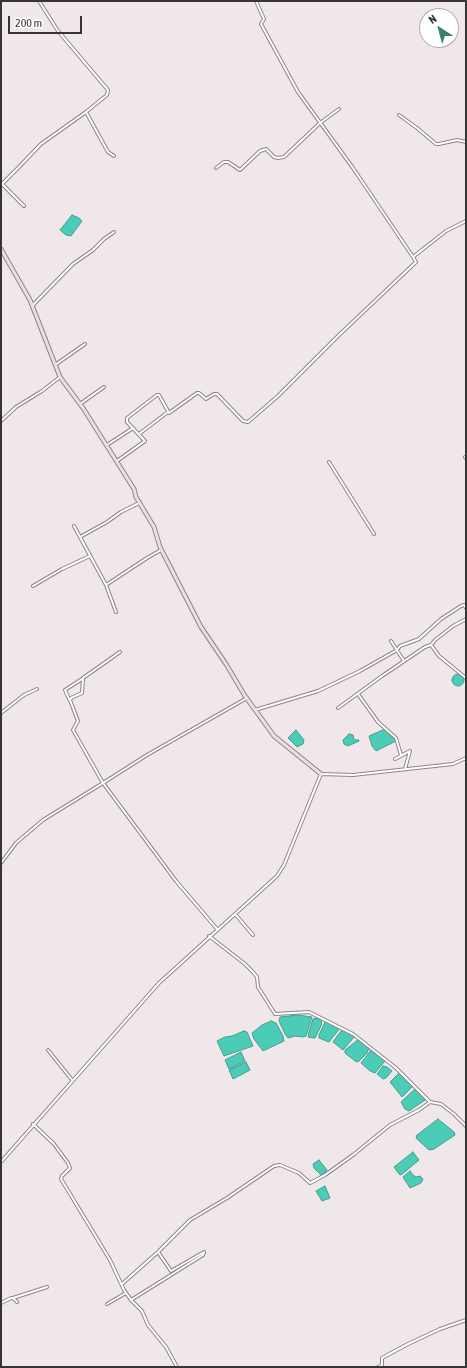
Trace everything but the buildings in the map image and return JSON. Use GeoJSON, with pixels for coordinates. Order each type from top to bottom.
{"type":"FeatureCollection","features":[{"type":"Feature","properties":{"kind":"street"},"geometry":{"type":"LineString","coordinates":[[24,206],[1,184],[41,144],[86,112],[107,95],[108,90],[58,31],[39,1]]}},
{"type":"Feature","properties":{"kind":"street"},"geometry":{"type":"LineString","coordinates":[[139,434],[168,412],[197,393],[206,399],[215,394],[243,421],[248,422],[278,396],[343,331],[416,262],[353,168],[298,92],[261,24],[264,19],[256,1]]}},
{"type":"Feature","properties":{"kind":"street"},"geometry":{"type":"LineString","coordinates":[[216,168],[224,162],[228,162],[240,170],[260,151],[266,149],[274,157],[284,157],[320,123],[339,109]]}},
{"type":"Feature","properties":{"kind":"street"},"geometry":{"type":"LineString","coordinates":[[86,112],[108,152],[114,156]]}},
{"type":"Feature","properties":{"kind":"street"},"geometry":{"type":"LineString","coordinates":[[399,115],[436,144],[457,140],[466,142]]}},
{"type":"Feature","properties":{"kind":"street"},"geometry":{"type":"LineString","coordinates":[[413,257],[446,231],[466,221]]}},
{"type":"Feature","properties":{"kind":"street"},"geometry":{"type":"LineString","coordinates":[[32,306],[73,264],[93,250],[114,232]]}},
{"type":"Feature","properties":{"kind":"street"},"geometry":{"type":"LineString","coordinates":[[1,248],[30,300],[60,377],[80,404],[134,489],[136,497],[154,527],[162,550],[201,627],[255,710],[274,736],[321,774],[353,775],[453,764],[466,758]]}},
{"type":"Feature","properties":{"kind":"street"},"geometry":{"type":"LineString","coordinates":[[55,365],[85,344]]}},
{"type":"Feature","properties":{"kind":"street"},"geometry":{"type":"LineString","coordinates":[[1,421],[16,407],[42,391],[60,377]]}},
{"type":"Feature","properties":{"kind":"street"},"geometry":{"type":"LineString","coordinates":[[80,404],[104,387]]}},
{"type":"Feature","properties":{"kind":"street"},"geometry":{"type":"LineString","coordinates":[[117,462],[145,441],[127,422],[126,418],[157,395],[159,395],[168,412]]}},
{"type":"Feature","properties":{"kind":"street"},"geometry":{"type":"LineString","coordinates":[[106,445],[133,428]]}},
{"type":"Feature","properties":{"kind":"street"},"geometry":{"type":"LineString","coordinates":[[329,462],[374,534]]}},
{"type":"Feature","properties":{"kind":"street"},"geometry":{"type":"LineString","coordinates":[[80,537],[139,503]]}},
{"type":"Feature","properties":{"kind":"street"},"geometry":{"type":"LineString","coordinates":[[74,526],[106,585],[116,612]]}},
{"type":"Feature","properties":{"kind":"street"},"geometry":{"type":"LineString","coordinates":[[106,585],[162,550]]}},
{"type":"Feature","properties":{"kind":"street"},"geometry":{"type":"LineString","coordinates":[[33,586],[62,569],[90,556]]}},
{"type":"Feature","properties":{"kind":"street"},"geometry":{"type":"LineString","coordinates":[[255,710],[318,691],[360,672],[397,650],[400,646],[419,639],[441,619],[461,606],[464,605],[466,608]]}},
{"type":"Feature","properties":{"kind":"street"},"geometry":{"type":"LineString","coordinates":[[338,708],[404,661],[431,645],[453,626],[466,619]]}},
{"type":"Feature","properties":{"kind":"street"},"geometry":{"type":"LineString","coordinates":[[391,641],[404,661]]}},
{"type":"Feature","properties":{"kind":"street"},"geometry":{"type":"LineString","coordinates":[[431,645],[439,656],[466,678]]}},
{"type":"Feature","properties":{"kind":"street"},"geometry":{"type":"LineString","coordinates":[[120,652],[65,690],[78,721],[73,730],[103,783],[176,881],[217,929]]}},
{"type":"Feature","properties":{"kind":"street"},"geometry":{"type":"LineString","coordinates":[[70,700],[71,698],[82,693],[83,678]]}},
{"type":"Feature","properties":{"kind":"street"},"geometry":{"type":"LineString","coordinates":[[1,713],[24,695],[37,689]]}},
{"type":"Feature","properties":{"kind":"street"},"geometry":{"type":"LineString","coordinates":[[358,694],[378,722],[396,738],[401,756]]}},
{"type":"Feature","properties":{"kind":"street"},"geometry":{"type":"LineString","coordinates":[[1,863],[16,843],[42,820],[160,748],[247,698]]}},
{"type":"Feature","properties":{"kind":"street"},"geometry":{"type":"LineString","coordinates":[[395,759],[410,751],[406,769]]}},
{"type":"Feature","properties":{"kind":"street"},"geometry":{"type":"LineString","coordinates":[[1,1162],[159,983],[209,936],[277,876],[284,865],[321,774]]}},
{"type":"Feature","properties":{"kind":"street"},"geometry":{"type":"LineString","coordinates":[[235,914],[253,935]]}},
{"type":"Feature","properties":{"kind":"street"},"geometry":{"type":"LineString","coordinates":[[209,936],[245,964],[258,978],[258,987],[275,1014],[309,1012],[353,1034],[396,1068],[430,1102],[441,1104],[466,1126]]}},
{"type":"Feature","properties":{"kind":"street"},"geometry":{"type":"LineString","coordinates":[[48,1050],[72,1080]]}},
{"type":"Feature","properties":{"kind":"street"},"geometry":{"type":"LineString","coordinates":[[122,1284],[158,1252],[190,1220],[227,1198],[274,1166],[280,1165],[299,1173],[310,1183],[353,1155],[390,1126],[419,1110],[430,1102]]}},
{"type":"Feature","properties":{"kind":"street"},"geometry":{"type":"LineString","coordinates":[[33,1124],[54,1144],[68,1163],[70,1168],[61,1179],[110,1260],[126,1293],[142,1311],[148,1325],[166,1347],[177,1367]]}},
{"type":"Feature","properties":{"kind":"street"},"geometry":{"type":"LineString","coordinates":[[131,1300],[203,1255],[204,1252],[171,1271],[158,1252]]}},
{"type":"Feature","properties":{"kind":"street"},"geometry":{"type":"LineString","coordinates":[[1,1303],[47,1287]]}},
{"type":"Feature","properties":{"kind":"street"},"geometry":{"type":"LineString","coordinates":[[107,1304],[126,1293]]}},
{"type":"Feature","properties":{"kind":"street"},"geometry":{"type":"LineString","coordinates":[[13,1298],[17,1302]]}},
{"type":"Feature","properties":{"kind":"street"},"geometry":{"type":"LineString","coordinates":[[378,1367],[382,1365],[382,1358],[408,1344],[440,1329],[466,1320]]}},
{"type":"Feature","properties":{"kind":"shaded area"},"geometry":{"type":"Polygon","coordinates":[[[72,215],[82,221],[71,236],[66,235],[60,230],[72,215]]]}},
{"type":"Feature","properties":{"kind":"shaded area"},"geometry":{"type":"Polygon","coordinates":[[[458,674],[462,676],[464,680],[462,684],[458,686],[454,684],[452,680],[454,676],[458,674]]]}},
{"type":"Feature","properties":{"kind":"shaded area"},"geometry":{"type":"Polygon","coordinates":[[[385,729],[396,741],[376,751],[372,746],[369,736],[385,729]]]}},
{"type":"Feature","properties":{"kind":"shaded area"},"geometry":{"type":"Polygon","coordinates":[[[296,730],[304,740],[303,744],[297,747],[288,738],[296,730]]]}},
{"type":"Feature","properties":{"kind":"shaded area"},"geometry":{"type":"Polygon","coordinates":[[[349,734],[353,735],[354,740],[359,741],[348,746],[344,744],[343,740],[349,734]]]}},
{"type":"Feature","properties":{"kind":"shaded area"},"geometry":{"type":"Polygon","coordinates":[[[298,1015],[312,1017],[306,1036],[295,1036],[288,1038],[279,1021],[280,1017],[298,1015]]]}},
{"type":"Feature","properties":{"kind":"shaded area"},"geometry":{"type":"Polygon","coordinates":[[[316,1018],[322,1020],[321,1026],[315,1038],[308,1037],[313,1019],[316,1018]]]}},
{"type":"Feature","properties":{"kind":"shaded area"},"geometry":{"type":"Polygon","coordinates":[[[326,1020],[340,1028],[329,1042],[319,1038],[326,1020]]]}},
{"type":"Feature","properties":{"kind":"shaded area"},"geometry":{"type":"Polygon","coordinates":[[[271,1021],[276,1023],[284,1041],[263,1051],[254,1039],[252,1033],[262,1025],[271,1021]]]}},
{"type":"Feature","properties":{"kind":"shaded area"},"geometry":{"type":"Polygon","coordinates":[[[345,1030],[355,1036],[343,1050],[333,1042],[341,1031],[345,1030]]]}},
{"type":"Feature","properties":{"kind":"shaded area"},"geometry":{"type":"Polygon","coordinates":[[[244,1031],[247,1032],[253,1046],[224,1056],[217,1041],[244,1031]]]}},
{"type":"Feature","properties":{"kind":"shaded area"},"geometry":{"type":"Polygon","coordinates":[[[359,1039],[369,1048],[367,1053],[358,1062],[345,1053],[345,1050],[359,1039]]]}},
{"type":"Feature","properties":{"kind":"shaded area"},"geometry":{"type":"Polygon","coordinates":[[[371,1050],[375,1050],[385,1061],[375,1073],[370,1071],[361,1063],[371,1050]]]}},
{"type":"Feature","properties":{"kind":"shaded area"},"geometry":{"type":"Polygon","coordinates":[[[241,1052],[245,1061],[229,1069],[225,1060],[241,1052]]]}},
{"type":"Feature","properties":{"kind":"shaded area"},"geometry":{"type":"Polygon","coordinates":[[[246,1062],[250,1070],[233,1079],[229,1070],[246,1062]]]}},
{"type":"Feature","properties":{"kind":"shaded area"},"geometry":{"type":"Polygon","coordinates":[[[383,1066],[392,1071],[386,1078],[383,1079],[377,1074],[383,1066]]]}},
{"type":"Feature","properties":{"kind":"shaded area"},"geometry":{"type":"Polygon","coordinates":[[[400,1072],[414,1085],[402,1097],[390,1082],[400,1072]]]}},
{"type":"Feature","properties":{"kind":"shaded area"},"geometry":{"type":"Polygon","coordinates":[[[416,1088],[428,1098],[409,1111],[405,1109],[401,1102],[416,1088]]]}},
{"type":"Feature","properties":{"kind":"shaded area"},"geometry":{"type":"Polygon","coordinates":[[[438,1119],[454,1132],[455,1135],[434,1149],[429,1150],[416,1138],[417,1135],[438,1119]]]}},
{"type":"Feature","properties":{"kind":"shaded area"},"geometry":{"type":"Polygon","coordinates":[[[413,1152],[419,1160],[401,1175],[399,1174],[394,1167],[413,1152]]]}},
{"type":"Feature","properties":{"kind":"shaded area"},"geometry":{"type":"Polygon","coordinates":[[[319,1160],[327,1170],[321,1175],[314,1168],[313,1164],[319,1160]]]}},
{"type":"Feature","properties":{"kind":"shaded area"},"geometry":{"type":"Polygon","coordinates":[[[410,1171],[416,1177],[420,1176],[423,1179],[421,1183],[410,1188],[403,1177],[410,1171]]]}},
{"type":"Feature","properties":{"kind":"shaded area"},"geometry":{"type":"Polygon","coordinates":[[[325,1186],[330,1198],[322,1201],[316,1191],[325,1186]]]}}]}
